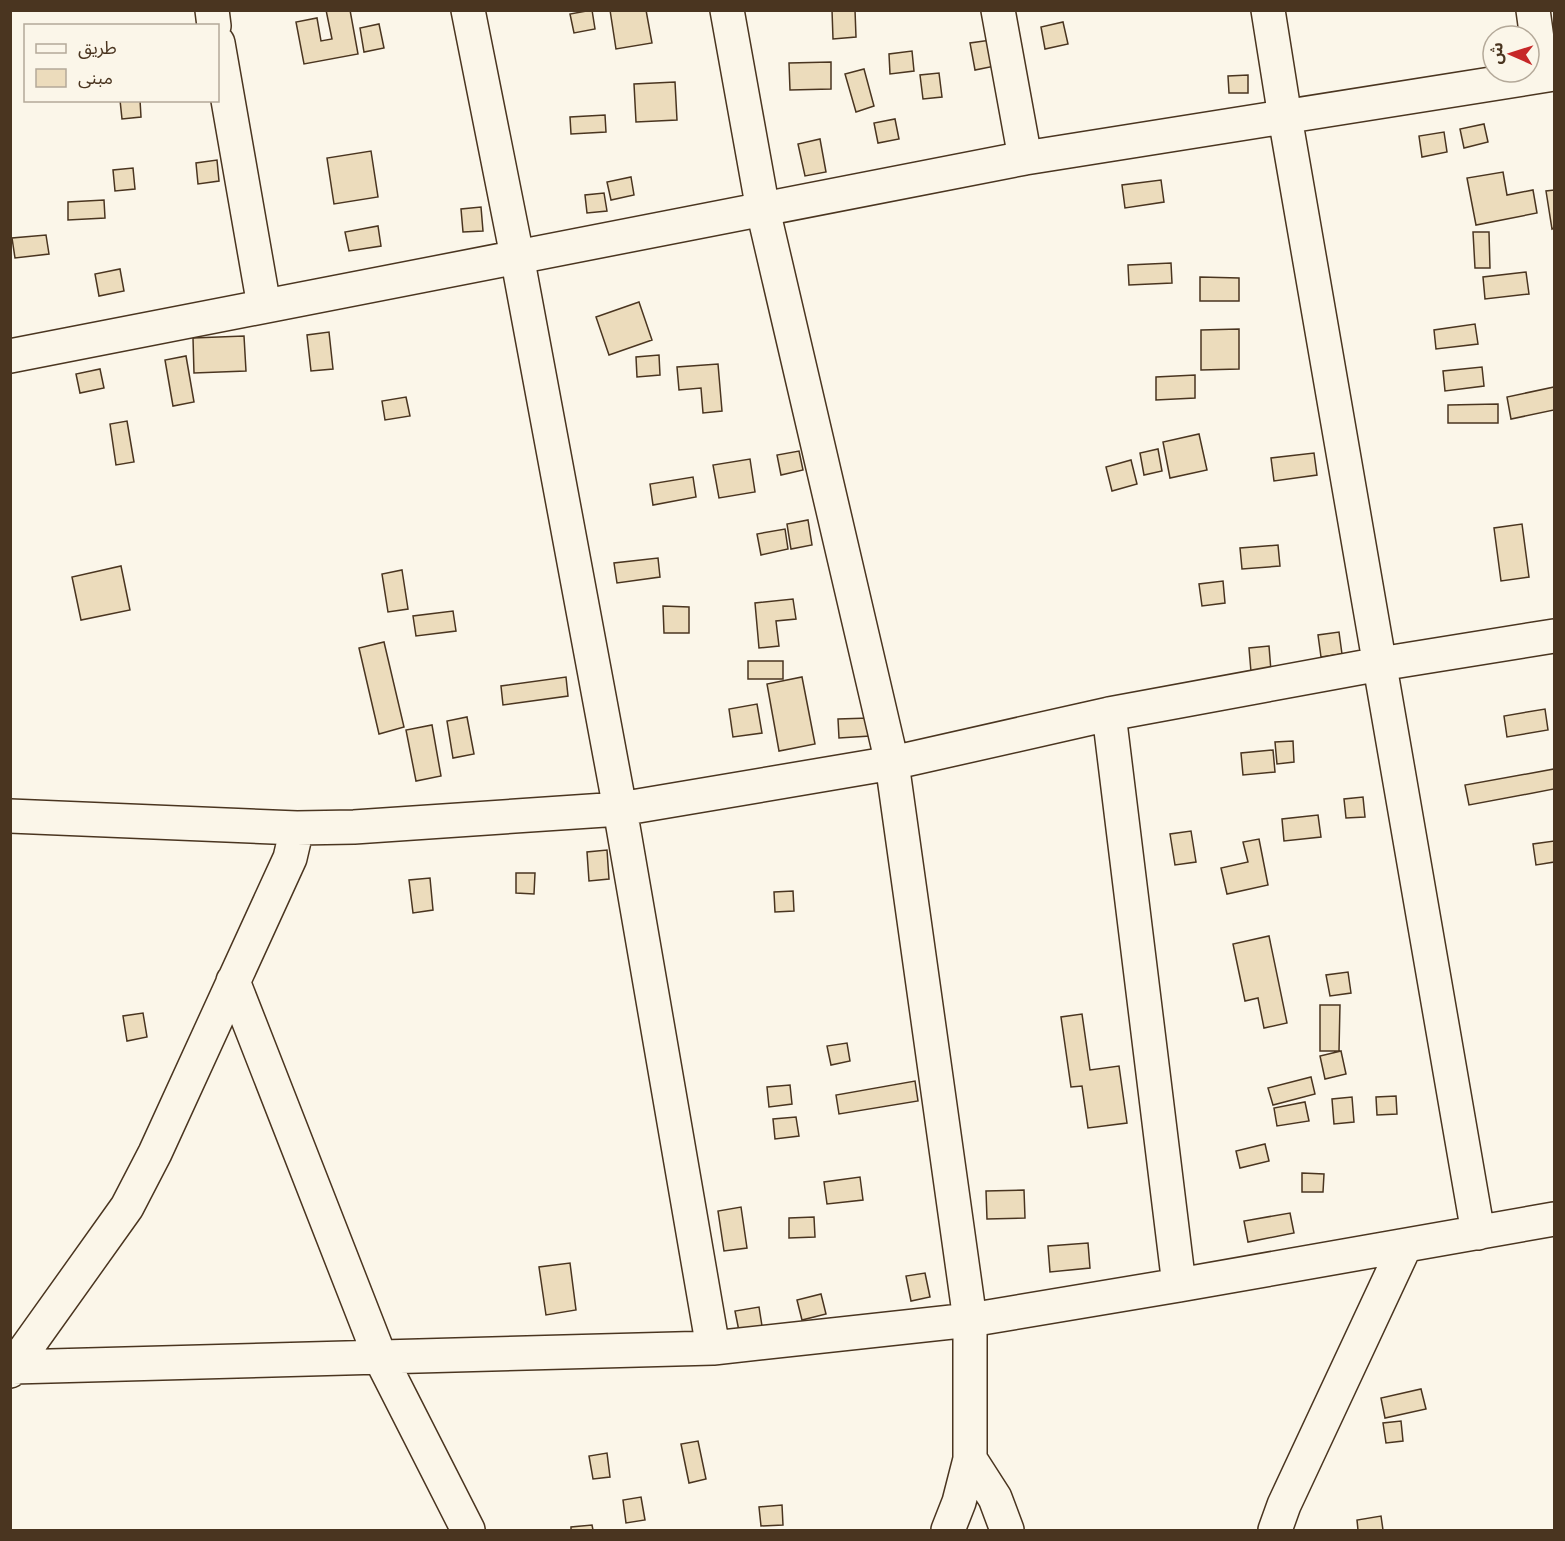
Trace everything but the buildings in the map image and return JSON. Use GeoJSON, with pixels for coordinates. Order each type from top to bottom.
{"type":"FeatureCollection","features":[{"type":"Feature","properties":{"kind":"street"},"geometry":{"type":"LineString","coordinates":[[468,10],[517,256],[620,809],[713,1348]]}},
{"type":"Feature","properties":{"kind":"street"},"geometry":{"type":"LineString","coordinates":[[727,10],[763,210],[892,763],[970,1320],[970,1459],[959,1502],[948,1530]]}},
{"type":"Feature","properties":{"kind":"street"},"geometry":{"type":"LineString","coordinates":[[998,10],[1025,158]]}},
{"type":"Feature","properties":{"kind":"street"},"geometry":{"type":"LineString","coordinates":[[1268,10],[1478,1233]]}},
{"type":"Feature","properties":{"kind":"street"},"geometry":{"type":"LineString","coordinates":[[10,356],[1025,158],[1548,75],[1533,10]]}},
{"type":"Feature","properties":{"kind":"street"},"geometry":{"type":"LineString","coordinates":[[219,49],[264,306]]}},
{"type":"Feature","properties":{"kind":"street"},"geometry":{"type":"LineString","coordinates":[[10,816],[297,828],[354,827],[620,809],[892,763],[1109,714],[1380,664],[1554,636]]}},
{"type":"Feature","properties":{"kind":"street"},"geometry":{"type":"LineString","coordinates":[[1109,714],[1179,1285]]}},
{"type":"Feature","properties":{"kind":"street"},"geometry":{"type":"LineString","coordinates":[[12,1369],[127,1207],[155,1153],[290,858],[297,828]]}},
{"type":"Feature","properties":{"kind":"street"},"geometry":{"type":"LineString","coordinates":[[233,981],[380,1357],[468,1530]]}},
{"type":"Feature","properties":{"kind":"street"},"geometry":{"type":"LineString","coordinates":[[12,1369],[713,1348],[970,1320],[1554,1220]]}},
{"type":"Feature","properties":{"kind":"street"},"geometry":{"type":"LineString","coordinates":[[1275,1530],[1284,1505],[1405,1246]]}},
{"type":"Feature","properties":{"kind":"street"},"geometry":{"type":"LineString","coordinates":[[970,1459],[995,1498],[1007,1530]]}}]}
